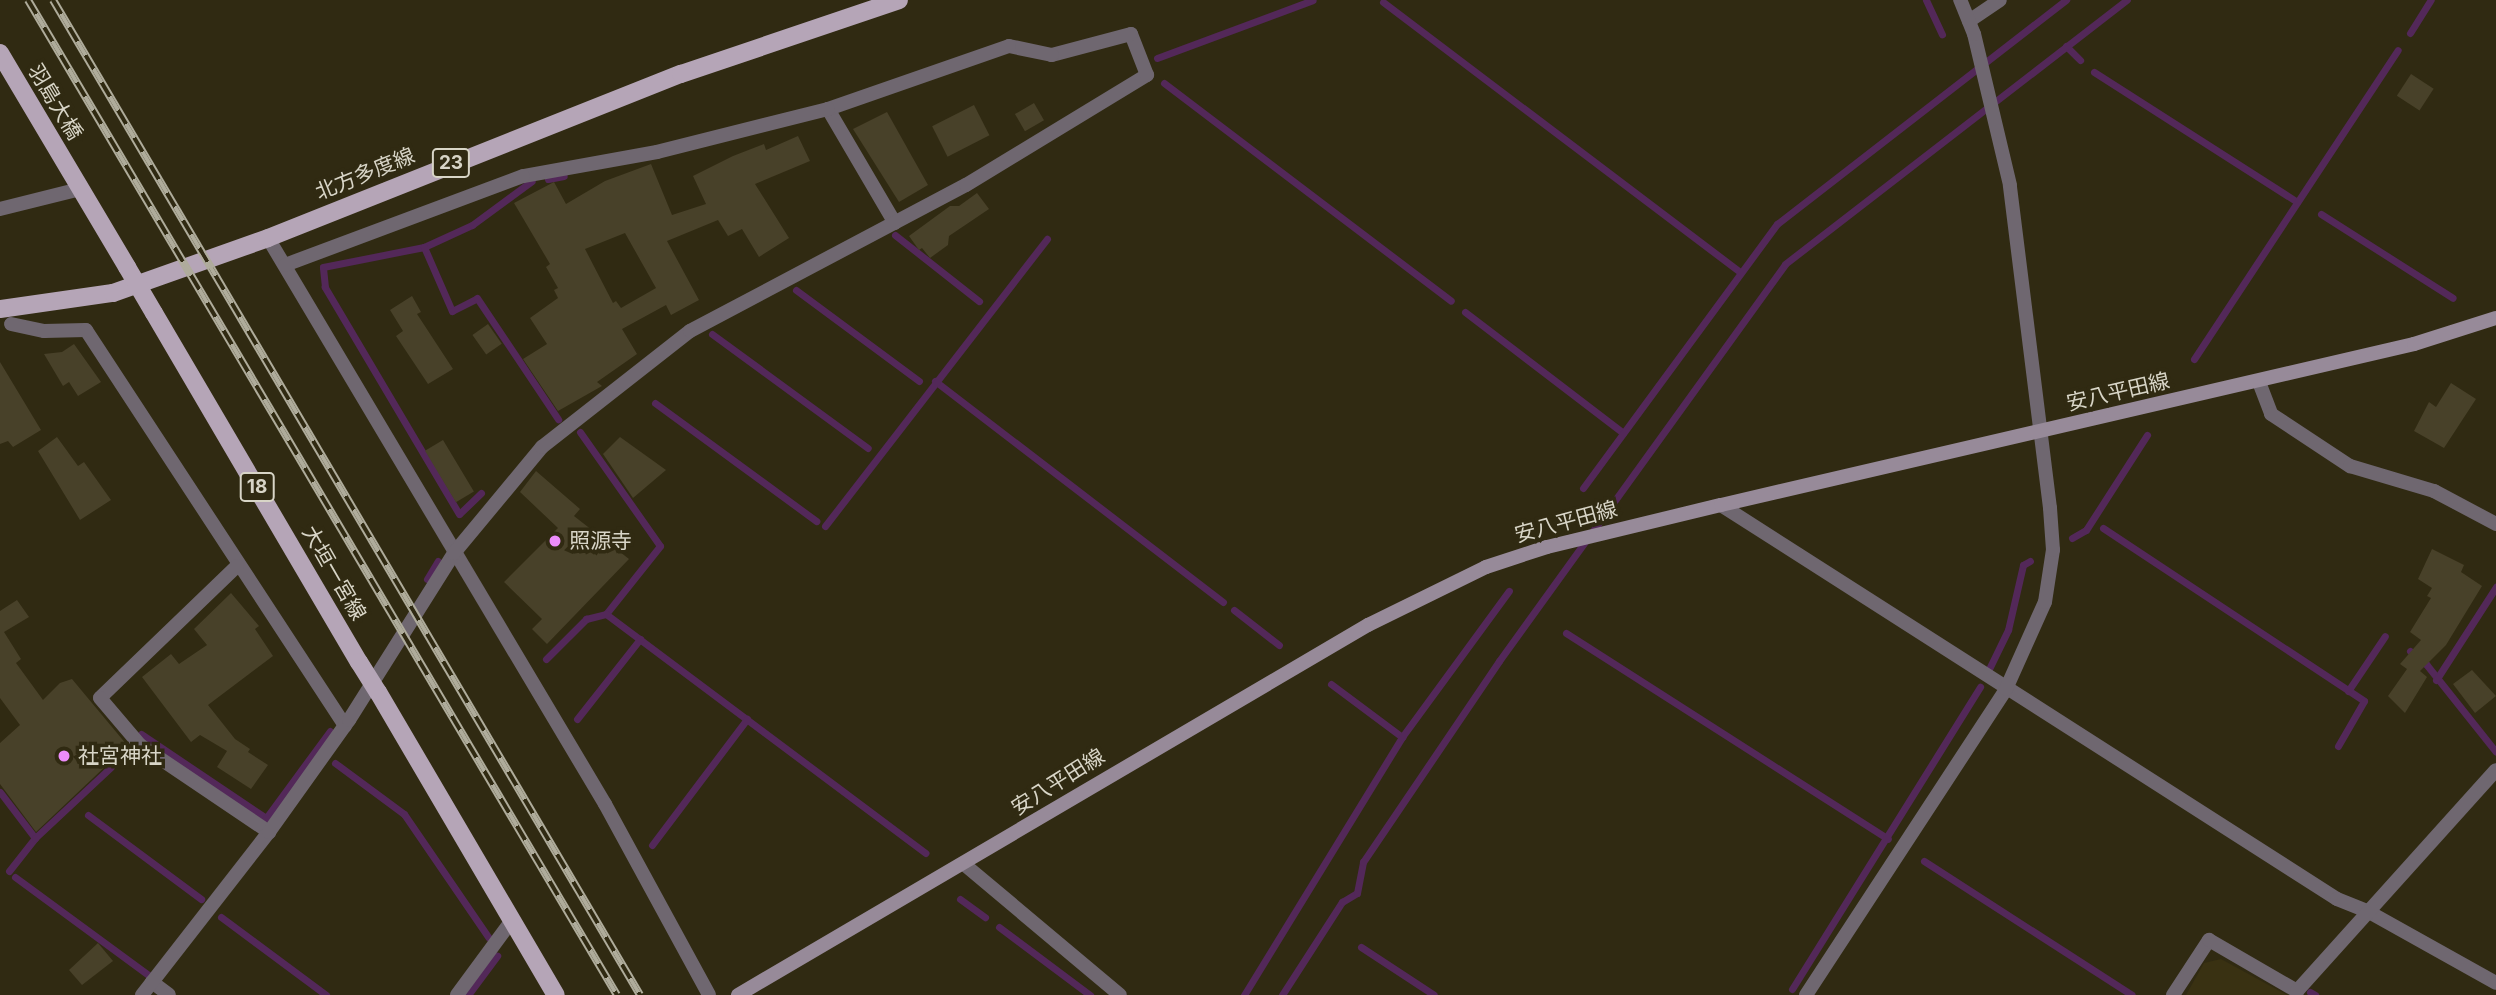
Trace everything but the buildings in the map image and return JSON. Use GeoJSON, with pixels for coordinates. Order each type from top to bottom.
{"type":"FeatureCollection","features":[{"type":"Feature","properties":{"kind":"main road","name":"北方多度線"},"geometry":{"type":"LineString","coordinates":[[0,309],[113,293],[268,237],[547,124],[899,0]]}},
{"type":"Feature","properties":{"kind":"main road","name":"羽島大橋"},"geometry":{"type":"LineString","coordinates":[[0,53],[76,181]]}},
{"type":"Feature","properties":{"kind":"main road","name":"大垣一宮線"},"geometry":{"type":"LineString","coordinates":[[76,181],[556,995]]}},
{"type":"Feature","properties":{"kind":"main road","name":"安八平田線"},"geometry":{"type":"LineString","coordinates":[[738,995],[965,865],[1125,765],[1441,586],[1547,547],[2259,382],[2414,344],[2496,318]]}},
{"type":"Feature","properties":{"kind":"street"},"geometry":{"type":"LineString","coordinates":[[1805,995],[2006,689],[2045,602],[2053,550],[2010,184],[1977,48],[1960,0]]}},
{"type":"Feature","properties":{"kind":"street"},"geometry":{"type":"LineString","coordinates":[[1969,21],[2000,0]]}},
{"type":"Feature","properties":{"kind":"street"},"geometry":{"type":"LineString","coordinates":[[142,995],[269,832],[345,726],[454,553],[542,447],[642,365],[690,331],[1053,136],[1147,75],[1131,34],[1052,55],[1009,46],[828,109],[657,152],[523,176],[285,265]]}},
{"type":"Feature","properties":{"kind":"street"},"geometry":{"type":"LineString","coordinates":[[828,109],[895,223]]}},
{"type":"Feature","properties":{"kind":"street"},"geometry":{"type":"LineString","coordinates":[[0,209],[76,181]]}},
{"type":"Feature","properties":{"kind":"street"},"geometry":{"type":"LineString","coordinates":[[268,237],[605,804],[709,995]]}},
{"type":"Feature","properties":{"kind":"street"},"geometry":{"type":"LineString","coordinates":[[11,324],[44,331],[86,330],[237,566],[345,726]]}},
{"type":"Feature","properties":{"kind":"street"},"geometry":{"type":"LineString","coordinates":[[2259,382],[2272,414],[2350,466],[2434,491],[2496,524]]}},
{"type":"Feature","properties":{"kind":"street"},"geometry":{"type":"LineString","coordinates":[[1721,505],[2337,899],[2369,912],[2496,983]]}},
{"type":"Feature","properties":{"kind":"street"},"geometry":{"type":"LineString","coordinates":[[237,566],[100,698],[140,745],[269,832]]}},
{"type":"Feature","properties":{"kind":"street"},"geometry":{"type":"LineString","coordinates":[[2173,995],[2209,940],[2297,992],[2496,770]]}},
{"type":"Feature","properties":{"kind":"street"},"geometry":{"type":"LineString","coordinates":[[965,865],[1120,995]]}},
{"type":"Feature","properties":{"kind":"street"},"geometry":{"type":"LineString","coordinates":[[457,995],[512,920]]}},
{"type":"Feature","properties":{"kind":"street"},"geometry":{"type":"LineString","coordinates":[[152,982],[169,995]]}},
{"type":"Feature","properties":{"kind":"shaded area"},"geometry":{"type":"Polygon","coordinates":[[[2221,959],[2287,995],[2186,995],[2204,963],[2221,959]]]}},
{"type":"Feature","properties":{"kind":"waterway"},"geometry":{"type":"LineString","coordinates":[[1157,58],[1313,0]]}},
{"type":"Feature","properties":{"kind":"waterway"},"geometry":{"type":"LineString","coordinates":[[1926,0],[1942,35]]}},
{"type":"Feature","properties":{"kind":"waterway"},"geometry":{"type":"LineString","coordinates":[[1583,488],[1777,224],[2066,0]]}},
{"type":"Feature","properties":{"kind":"waterway"},"geometry":{"type":"LineString","coordinates":[[1282,995],[1342,902],[1357,893],[1363,862],[1499,661],[1785,264],[2127,0]]}},
{"type":"Feature","properties":{"kind":"waterway"},"geometry":{"type":"LineString","coordinates":[[2410,33],[2431,0]]}},
{"type":"Feature","properties":{"kind":"waterway"},"geometry":{"type":"LineString","coordinates":[[1383,2],[1739,271]]}},
{"type":"Feature","properties":{"kind":"waterway"},"geometry":{"type":"LineString","coordinates":[[2066,46],[2080,60]]}},
{"type":"Feature","properties":{"kind":"waterway"},"geometry":{"type":"LineString","coordinates":[[2194,359],[2398,50]]}},
{"type":"Feature","properties":{"kind":"waterway"},"geometry":{"type":"LineString","coordinates":[[2094,72],[2297,202]]}},
{"type":"Feature","properties":{"kind":"waterway"},"geometry":{"type":"LineString","coordinates":[[1164,83],[1451,301]]}},
{"type":"Feature","properties":{"kind":"waterway"},"geometry":{"type":"LineString","coordinates":[[548,179],[564,176]]}},
{"type":"Feature","properties":{"kind":"waterway"},"geometry":{"type":"LineString","coordinates":[[424,247],[472,225],[532,181]]}},
{"type":"Feature","properties":{"kind":"waterway"},"geometry":{"type":"LineString","coordinates":[[2321,214],[2453,298]]}},
{"type":"Feature","properties":{"kind":"waterway"},"geometry":{"type":"LineString","coordinates":[[895,235],[979,301]]}},
{"type":"Feature","properties":{"kind":"waterway"},"geometry":{"type":"LineString","coordinates":[[825,526],[1047,239]]}},
{"type":"Feature","properties":{"kind":"waterway"},"geometry":{"type":"LineString","coordinates":[[481,493],[459,514],[325,287],[323,267],[424,247],[452,311],[477,298],[558,419]]}},
{"type":"Feature","properties":{"kind":"waterway"},"geometry":{"type":"LineString","coordinates":[[796,290],[919,381]]}},
{"type":"Feature","properties":{"kind":"waterway"},"geometry":{"type":"LineString","coordinates":[[1465,312],[1623,433]]}},
{"type":"Feature","properties":{"kind":"waterway"},"geometry":{"type":"LineString","coordinates":[[712,334],[868,448]]}},
{"type":"Feature","properties":{"kind":"waterway"},"geometry":{"type":"LineString","coordinates":[[935,381],[1223,602]]}},
{"type":"Feature","properties":{"kind":"waterway"},"geometry":{"type":"LineString","coordinates":[[655,403],[816,521]]}},
{"type":"Feature","properties":{"kind":"waterway"},"geometry":{"type":"LineString","coordinates":[[580,432],[660,546],[606,614],[925,853]]}},
{"type":"Feature","properties":{"kind":"waterway"},"geometry":{"type":"LineString","coordinates":[[2072,538],[2086,530],[2147,435]]}},
{"type":"Feature","properties":{"kind":"waterway"},"geometry":{"type":"LineString","coordinates":[[2103,528],[2364,701],[2338,746]]}},
{"type":"Feature","properties":{"kind":"waterway"},"geometry":{"type":"LineString","coordinates":[[427,579],[438,561]]}},
{"type":"Feature","properties":{"kind":"waterway"},"geometry":{"type":"LineString","coordinates":[[1988,671],[2008,630],[2023,565],[2030,561]]}},
{"type":"Feature","properties":{"kind":"waterway"},"geometry":{"type":"LineString","coordinates":[[2436,680],[2496,587]]}},
{"type":"Feature","properties":{"kind":"waterway"},"geometry":{"type":"LineString","coordinates":[[1244,995],[1402,737],[1509,591]]}},
{"type":"Feature","properties":{"kind":"waterway"},"geometry":{"type":"LineString","coordinates":[[1234,610],[1279,645]]}},
{"type":"Feature","properties":{"kind":"waterway"},"geometry":{"type":"LineString","coordinates":[[546,659],[586,619],[606,614]]}},
{"type":"Feature","properties":{"kind":"waterway"},"geometry":{"type":"LineString","coordinates":[[1566,633],[1888,839]]}},
{"type":"Feature","properties":{"kind":"waterway"},"geometry":{"type":"LineString","coordinates":[[2348,691],[2385,636]]}},
{"type":"Feature","properties":{"kind":"waterway"},"geometry":{"type":"LineString","coordinates":[[577,719],[640,639]]}},
{"type":"Feature","properties":{"kind":"waterway"},"geometry":{"type":"LineString","coordinates":[[2410,651],[2426,664],[2496,752]]}},
{"type":"Feature","properties":{"kind":"waterway"},"geometry":{"type":"LineString","coordinates":[[1331,684],[1402,737]]}},
{"type":"Feature","properties":{"kind":"waterway"},"geometry":{"type":"LineString","coordinates":[[1792,989],[1980,687]]}},
{"type":"Feature","properties":{"kind":"waterway"},"geometry":{"type":"LineString","coordinates":[[652,845],[747,719]]}},
{"type":"Feature","properties":{"kind":"waterway"},"geometry":{"type":"LineString","coordinates":[[141,734],[266,818],[330,731]]}},
{"type":"Feature","properties":{"kind":"waterway"},"geometry":{"type":"LineString","coordinates":[[335,763],[404,814],[489,938]]}},
{"type":"Feature","properties":{"kind":"waterway"},"geometry":{"type":"LineString","coordinates":[[35,838],[111,767]]}},
{"type":"Feature","properties":{"kind":"waterway"},"geometry":{"type":"LineString","coordinates":[[0,792],[35,838],[9,871]]}},
{"type":"Feature","properties":{"kind":"waterway"},"geometry":{"type":"LineString","coordinates":[[88,815],[201,899]]}},
{"type":"Feature","properties":{"kind":"waterway"},"geometry":{"type":"LineString","coordinates":[[1924,861],[2132,995]]}},
{"type":"Feature","properties":{"kind":"waterway"},"geometry":{"type":"LineString","coordinates":[[15,877],[150,976]]}},
{"type":"Feature","properties":{"kind":"waterway"},"geometry":{"type":"LineString","coordinates":[[960,899],[985,917]]}},
{"type":"Feature","properties":{"kind":"waterway"},"geometry":{"type":"LineString","coordinates":[[221,917],[326,995]]}},
{"type":"Feature","properties":{"kind":"waterway"},"geometry":{"type":"LineString","coordinates":[[999,927],[1090,995]]}},
{"type":"Feature","properties":{"kind":"waterway"},"geometry":{"type":"LineString","coordinates":[[1361,947],[1434,995]]}},
{"type":"Feature","properties":{"kind":"waterway"},"geometry":{"type":"LineString","coordinates":[[468,995],[497,956]]}},
{"type":"Feature","properties":{"kind":"waterway"},"geometry":{"type":"LineString","coordinates":[[2310,992],[2315,995]]}},
{"type":"Feature","properties":{"kind":"railway"},"geometry":{"type":"LineString","coordinates":[[28,0],[617,995]]}},
{"type":"Feature","properties":{"kind":"railway"},"geometry":{"type":"LineString","coordinates":[[53,0],[640,995]]}},
{"type":"Feature","properties":{"kind":"place","name":"照源寺"},"geometry":{"type":"Point","coordinates":[555,541]}},
{"type":"Feature","properties":{"kind":"place","name":"社宮神社"},"geometry":{"type":"Point","coordinates":[64,756]}}]}
